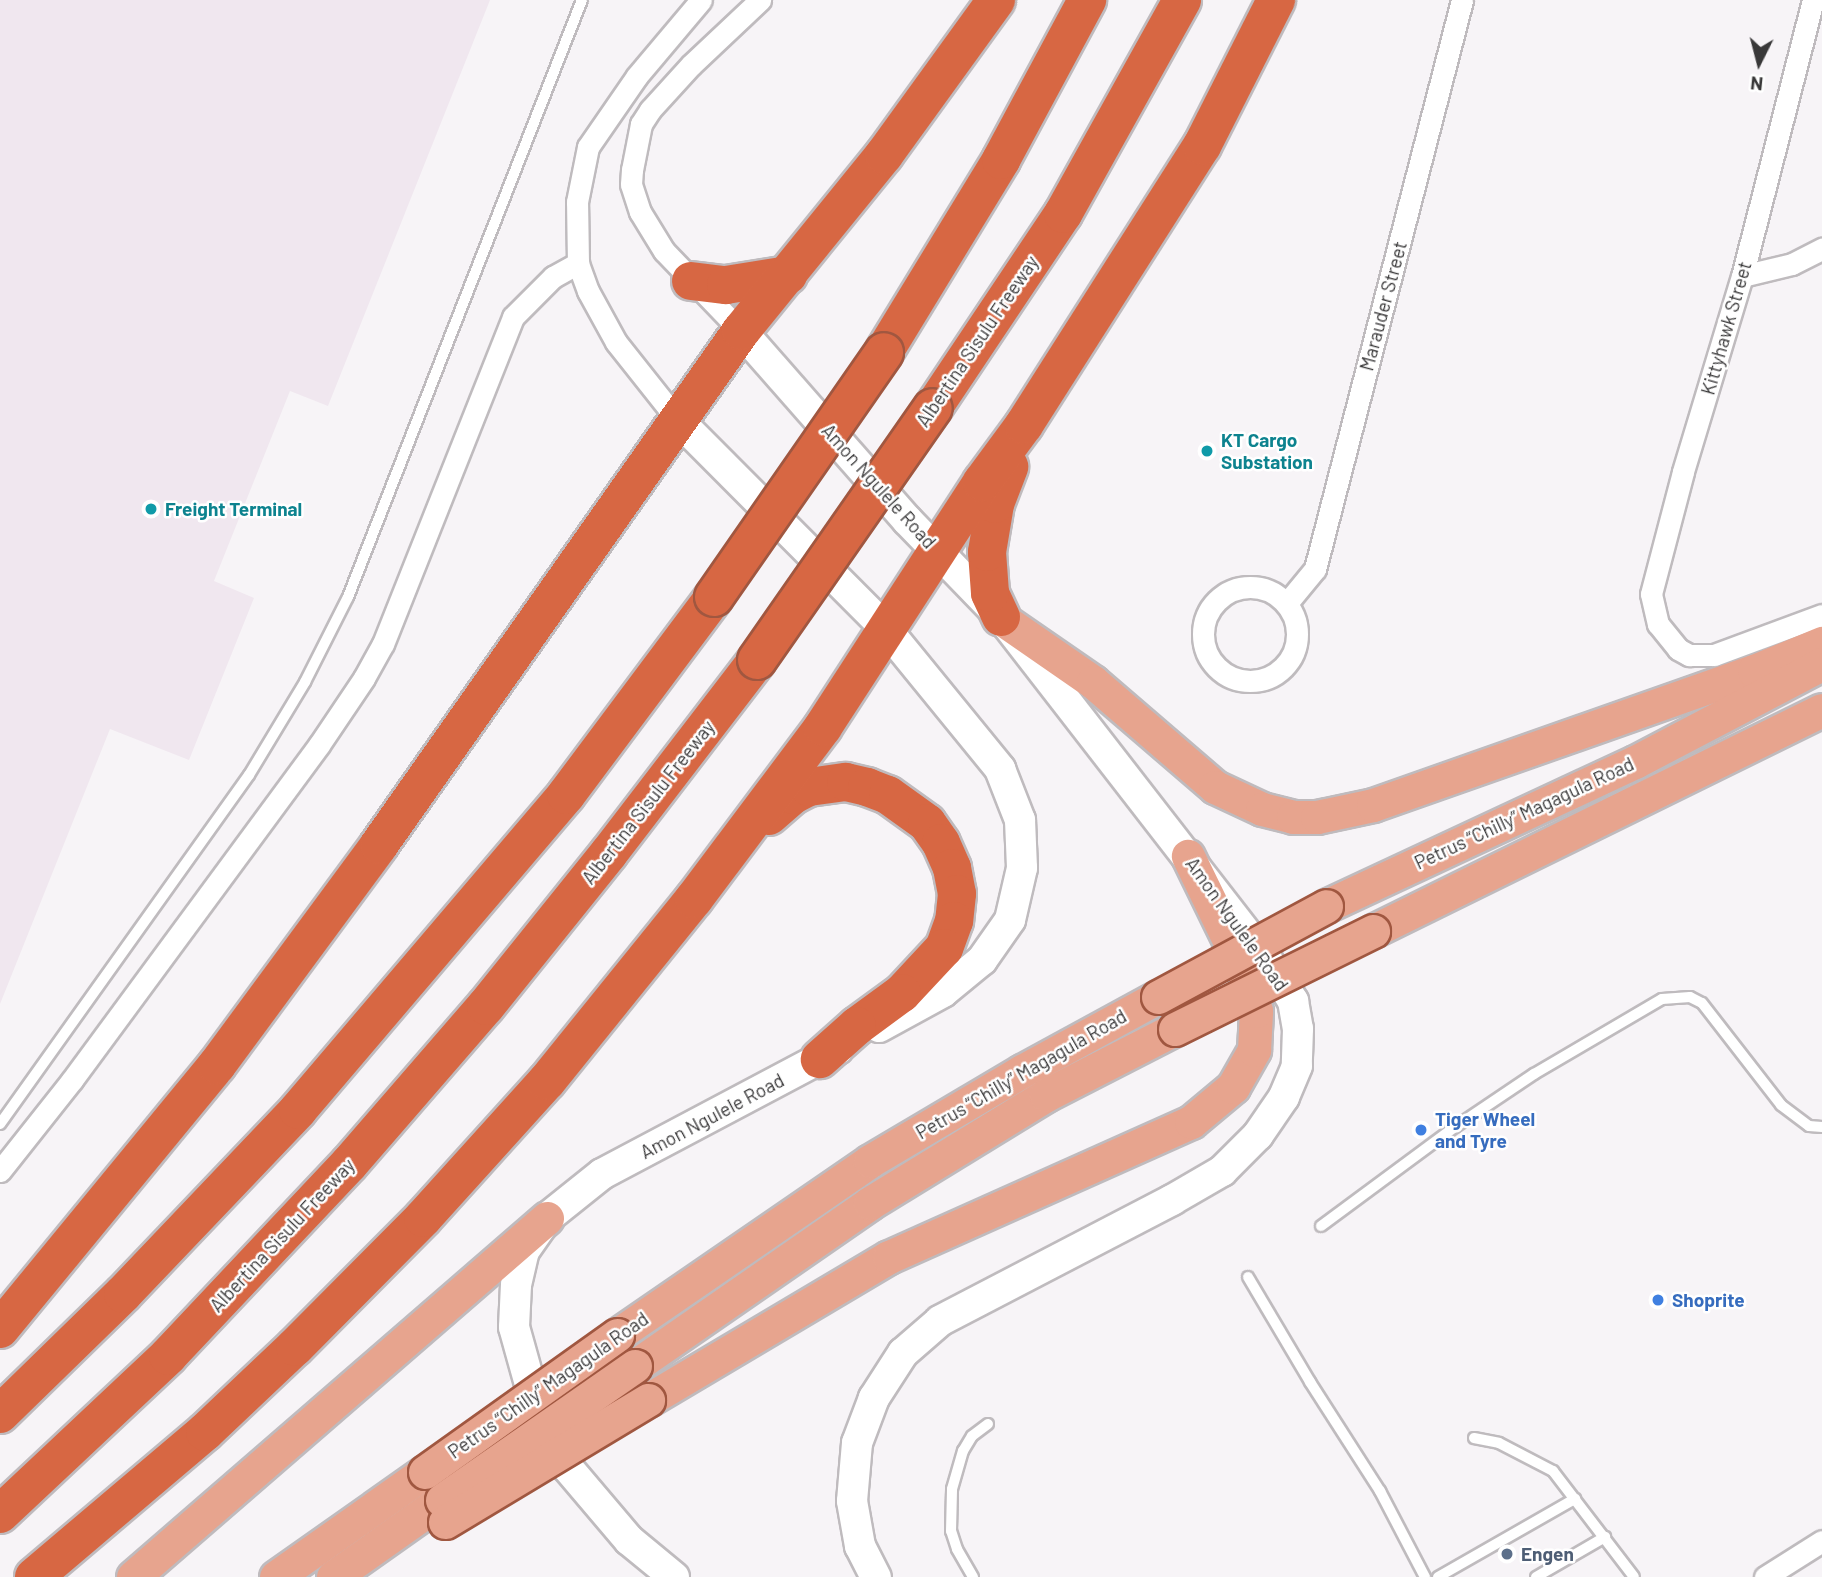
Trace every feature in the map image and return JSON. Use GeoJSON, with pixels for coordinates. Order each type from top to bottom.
{"type":"FeatureCollection","features":[{"type":"Feature","properties":{"kind":"highway"},"geometry":{"type":"LineString","coordinates":[[0,1329],[217,1065],[379,845],[741,331],[884,155],[996,0]]}},
{"type":"Feature","properties":{"kind":"highway"},"geometry":{"type":"LineString","coordinates":[[0,1413],[123,1294],[307,1100],[566,795],[714,597],[884,352],[1001,160],[1087,0]]}},
{"type":"Feature","properties":{"kind":"highway","name":"Albertina Sisulu Freeway"},"geometry":{"type":"LineString","coordinates":[[0,1514],[168,1356],[349,1164],[494,996],[609,853],[757,660],[933,408],[1063,214],[1182,0]]}},
{"type":"Feature","properties":{"kind":"highway"},"geometry":{"type":"LineString","coordinates":[[34,1577],[205,1432],[423,1218],[547,1081],[694,899],[824,727],[982,482],[1024,425],[1202,146],[1276,0]]}},
{"type":"Feature","properties":{"kind":"highway"},"geometry":{"type":"LineString","coordinates":[[691,281],[726,285],[788,275]]}},
{"type":"Feature","properties":{"kind":"highway"},"geometry":{"type":"LineString","coordinates":[[1002,618],[990,593],[987,552],[995,504],[1024,425]]}},
{"type":"Feature","properties":{"kind":"highway"},"geometry":{"type":"LineString","coordinates":[[694,899],[776,808],[809,788],[846,782],[867,787],[888,795],[927,823],[942,843],[952,868],[957,894],[954,921],[944,948],[902,993],[857,1026],[820,1059]]}},
{"type":"Feature","properties":{"kind":"main road","name":"Amon Ngulele Road"},"geometry":{"type":"LineString","coordinates":[[741,331],[939,552],[1002,618],[1267,960],[1293,1001],[1298,1029],[1297,1066],[1284,1097],[1258,1135],[1222,1171],[1172,1200],[940,1321],[903,1353],[874,1398],[857,1443],[852,1501],[860,1546],[876,1577]]}},
{"type":"Feature","properties":{"kind":"main road","name":"Amon Ngulele Road"},"geometry":{"type":"LineString","coordinates":[[674,1577],[629,1540],[567,1467],[531,1388],[514,1327],[516,1286],[524,1251],[547,1218],[602,1174],[943,992],[982,960],[1010,920],[1022,868],[1020,820],[1000,769],[886,629],[677,419]]}},
{"type":"Feature","properties":{"kind":"main road"},"geometry":{"type":"LineString","coordinates":[[1002,618],[1093,682],[1215,787],[1262,809],[1293,817],[1317,817],[1373,805],[1754,671],[1822,643]]}},
{"type":"Feature","properties":{"kind":"main road","name":"Petrus “Chilly” Magagula Road"},"geometry":{"type":"LineString","coordinates":[[276,1577],[438,1498],[617,1335],[870,1161],[1022,1071],[1326,906],[1635,762],[1822,664]]}},
{"type":"Feature","properties":{"kind":"main road","name":"Petrus “Chilly” Magagula Road"},"geometry":{"type":"LineString","coordinates":[[333,1577],[438,1498],[870,1203],[1046,1095],[1822,710]]}},
{"type":"Feature","properties":{"kind":"main road"},"geometry":{"type":"LineString","coordinates":[[353,1577],[438,1498],[648,1400],[889,1257],[1191,1122],[1233,1087],[1254,1050],[1256,1011],[1243,970],[1188,856]]}},
{"type":"Feature","properties":{"kind":"main road"},"geometry":{"type":"LineString","coordinates":[[133,1577],[547,1218]]}},
{"type":"Feature","properties":{"kind":"street"},"geometry":{"type":"LineString","coordinates":[[677,419],[616,342],[588,291],[579,263],[577,202],[587,147],[637,76],[701,0]]}},
{"type":"Feature","properties":{"kind":"street"},"geometry":{"type":"LineString","coordinates":[[741,331],[664,251],[640,212],[631,184],[635,147],[641,124],[650,110],[691,65],[760,0]]}},
{"type":"Feature","properties":{"kind":"street","name":"Marauder Street"},"geometry":{"type":"LineString","coordinates":[[1287,603],[1315,569],[1462,0]]}},
{"type":"Feature","properties":{"kind":"street","name":"Kittyhawk Street"},"geometry":{"type":"LineString","coordinates":[[1813,0],[1742,276],[1683,472],[1651,594],[1658,624],[1678,649],[1689,655],[1714,654],[1822,615]]}},
{"type":"Feature","properties":{"kind":"street"},"geometry":{"type":"LineString","coordinates":[[1742,276],[1792,264],[1822,249]]}},
{"type":"Feature","properties":{"kind":"street"},"geometry":{"type":"LineString","coordinates":[[0,1171],[72,1080],[319,745],[364,678],[383,643],[513,317],[553,277],[579,263]]}},
{"type":"Feature","properties":{"kind":"street"},"geometry":{"type":"LineString","coordinates":[[1246,585],[1269,589],[1287,603],[1297,624],[1296,647],[1285,667],[1265,679],[1242,681],[1221,672],[1206,654],[1201,632],[1208,609],[1224,593],[1246,585]]}},
{"type":"Feature","properties":{"kind":"street"},"geometry":{"type":"LineString","coordinates":[[1765,1577],[1822,1541]]}},
{"type":"Feature","properties":{"kind":"lane"},"geometry":{"type":"LineString","coordinates":[[0,1124],[249,775],[305,682],[348,597],[582,0]]}},
{"type":"Feature","properties":{"kind":"lane"},"geometry":{"type":"LineString","coordinates":[[1321,1226],[1511,1089],[1662,999],[1690,998],[1702,1003],[1781,1105],[1809,1126],[1822,1127]]}},
{"type":"Feature","properties":{"kind":"lane"},"geometry":{"type":"LineString","coordinates":[[1248,1277],[1310,1382],[1380,1491],[1425,1577]]}},
{"type":"Feature","properties":{"kind":"lane"},"geometry":{"type":"LineString","coordinates":[[974,1577],[957,1549],[951,1531],[952,1489],[962,1451],[972,1436],[988,1424]]}},
{"type":"Feature","properties":{"kind":"lane"},"geometry":{"type":"LineString","coordinates":[[1474,1438],[1499,1443],[1553,1471],[1634,1577]]}},
{"type":"Feature","properties":{"kind":"lane"},"geometry":{"type":"LineString","coordinates":[[1438,1577],[1575,1499]]}},
{"type":"Feature","properties":{"kind":"lane"},"geometry":{"type":"LineString","coordinates":[[1536,1577],[1605,1538]]}},
{"type":"Feature","properties":{"kind":"shaded area","name":"Freight Terminal"},"geometry":{"type":"Polygon","coordinates":[[[0,0],[490,0],[328,406],[290,391],[214,581],[254,598],[189,760],[110,729],[0,1004],[0,0]]]}},
{"type":"Feature","properties":{"kind":"place","name":"KT Cargo Substation"},"geometry":{"type":"Point","coordinates":[1207,451]}},
{"type":"Feature","properties":{"kind":"place","name":"Freight Terminal"},"geometry":{"type":"Point","coordinates":[151,509]}},
{"type":"Feature","properties":{"kind":"place","name":"Tiger Wheel and Tyre"},"geometry":{"type":"Point","coordinates":[1421,1130]}},
{"type":"Feature","properties":{"kind":"place","name":"Shoprite"},"geometry":{"type":"Point","coordinates":[1658,1300]}},
{"type":"Feature","properties":{"kind":"place","name":"Engen"},"geometry":{"type":"Point","coordinates":[1507,1554]}}]}
